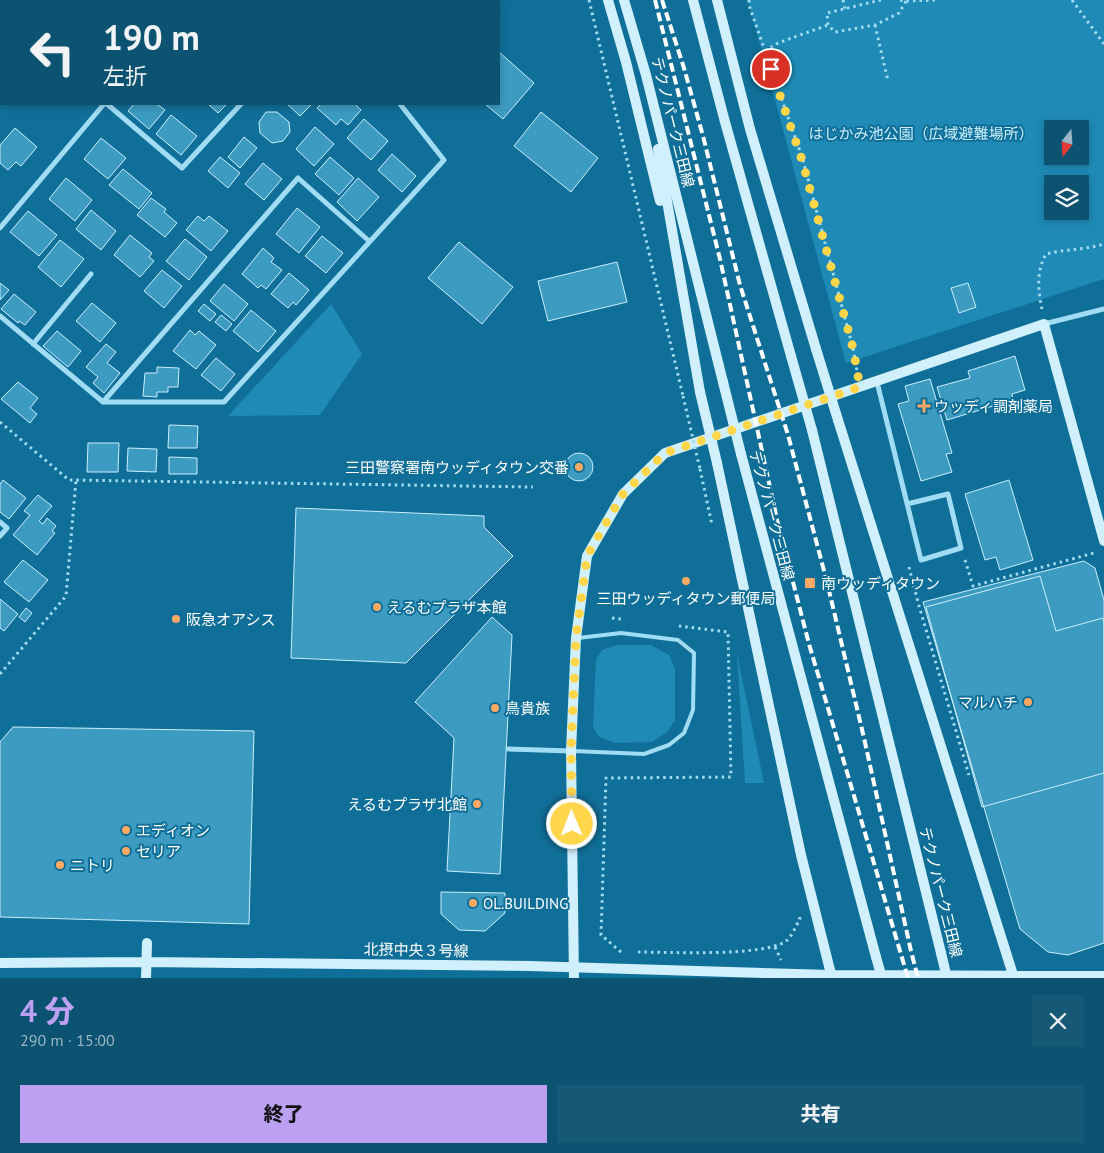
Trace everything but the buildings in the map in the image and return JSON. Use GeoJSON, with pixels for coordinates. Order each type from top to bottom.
{"type":"FeatureCollection","features":[{"type":"Feature","properties":{"kind":"main road"},"geometry":{"type":"LineString","coordinates":[[608,0],[626,62],[679,277]]}},
{"type":"Feature","properties":{"kind":"main road","name":"テクノパーク三田線"},"geometry":{"type":"LineString","coordinates":[[624,0],[646,75],[722,382],[882,978]]}},
{"type":"Feature","properties":{"kind":"main road","name":"テクノパーク三田線"},"geometry":{"type":"LineString","coordinates":[[693,0],[724,122],[812,430],[947,978]]}},
{"type":"Feature","properties":{"kind":"main road"},"geometry":{"type":"LineString","coordinates":[[716,0],[750,129],[816,349],[1013,976],[1104,976]]}},
{"type":"Feature","properties":{"kind":"main road"},"geometry":{"type":"LineString","coordinates":[[646,75],[700,392],[801,855],[831,976]]}},
{"type":"Feature","properties":{"kind":"main road"},"geometry":{"type":"LineString","coordinates":[[574,978],[571,751],[576,638],[587,556],[623,494],[665,453],[1044,324],[1104,541]]}},
{"type":"Feature","properties":{"kind":"main road"},"geometry":{"type":"LineString","coordinates":[[146,978],[147,943]]}},
{"type":"Feature","properties":{"kind":"main road","name":"北摂中央３号線"},"geometry":{"type":"LineString","coordinates":[[0,963],[147,962],[573,967],[831,976],[1013,976]]}},
{"type":"Feature","properties":{"kind":"street"},"geometry":{"type":"LineString","coordinates":[[0,228],[105,105]]}},
{"type":"Feature","properties":{"kind":"street"},"geometry":{"type":"LineString","coordinates":[[107,105],[182,168],[240,105]]}},
{"type":"Feature","properties":{"kind":"street"},"geometry":{"type":"LineString","coordinates":[[0,316],[103,402],[224,402],[444,160],[401,105]]}},
{"type":"Feature","properties":{"kind":"street"},"geometry":{"type":"LineString","coordinates":[[103,402],[298,178],[369,242]]}},
{"type":"Feature","properties":{"kind":"street"},"geometry":{"type":"LineString","coordinates":[[33,344],[91,274]]}},
{"type":"Feature","properties":{"kind":"street"},"geometry":{"type":"LineString","coordinates":[[1044,324],[1104,309]]}},
{"type":"Feature","properties":{"kind":"street"},"geometry":{"type":"LineString","coordinates":[[877,382],[907,504],[921,560],[961,548],[948,494],[907,504]]}},
{"type":"Feature","properties":{"kind":"street"},"geometry":{"type":"LineString","coordinates":[[0,522],[7,528],[0,536]]}},
{"type":"Feature","properties":{"kind":"street"},"geometry":{"type":"LineString","coordinates":[[508,749],[571,751]]}},
{"type":"Feature","properties":{"kind":"lane"},"geometry":{"type":"LineString","coordinates":[[571,751],[644,754],[668,745],[684,734],[693,710],[694,653],[678,640],[621,633],[576,638]]}},
{"type":"Feature","properties":{"kind":"path"},"geometry":{"type":"LineString","coordinates":[[589,0],[700,468],[712,526]]}},
{"type":"Feature","properties":{"kind":"path"},"geometry":{"type":"LineString","coordinates":[[749,0],[749,5],[802,160],[853,348],[860,387]]}},
{"type":"Feature","properties":{"kind":"path"},"geometry":{"type":"LineString","coordinates":[[843,0],[845,9]]}},
{"type":"Feature","properties":{"kind":"path"},"geometry":{"type":"LineString","coordinates":[[881,0],[827,13],[828,25],[835,32],[875,25],[899,14],[906,1]]}},
{"type":"Feature","properties":{"kind":"path"},"geometry":{"type":"LineString","coordinates":[[900,0],[938,0]]}},
{"type":"Feature","properties":{"kind":"path"},"geometry":{"type":"LineString","coordinates":[[1072,0],[1104,44]]}},
{"type":"Feature","properties":{"kind":"path"},"geometry":{"type":"LineString","coordinates":[[765,51],[778,43],[828,25]]}},
{"type":"Feature","properties":{"kind":"path"},"geometry":{"type":"LineString","coordinates":[[875,25],[888,81]]}},
{"type":"Feature","properties":{"kind":"path"},"geometry":{"type":"LineString","coordinates":[[1044,324],[1038,288],[1042,262],[1046,254],[1093,248],[1104,244]]}},
{"type":"Feature","properties":{"kind":"path"},"geometry":{"type":"LineString","coordinates":[[0,422],[69,480],[533,488]]}},
{"type":"Feature","properties":{"kind":"path"},"geometry":{"type":"LineString","coordinates":[[0,674],[66,596],[76,480]]}},
{"type":"Feature","properties":{"kind":"path"},"geometry":{"type":"LineString","coordinates":[[961,548],[973,586],[1094,552]]}},
{"type":"Feature","properties":{"kind":"path"},"geometry":{"type":"LineString","coordinates":[[909,564],[919,606]]}},
{"type":"Feature","properties":{"kind":"path"},"geometry":{"type":"LineString","coordinates":[[728,632],[731,777],[606,778],[601,935],[620,952],[743,952],[776,946],[787,941],[800,919],[798,909]]}},
{"type":"Feature","properties":{"kind":"green space","name":"はじかみ池公園（広域避難場所）"},"geometry":{"type":"Polygon","coordinates":[[[748,0],[1104,0],[1104,279],[846,363],[748,0]]]}},
{"type":"Feature","properties":{"kind":"green space"},"geometry":{"type":"Polygon","coordinates":[[[331,304],[362,354],[320,415],[228,416],[331,304]]]}},
{"type":"Feature","properties":{"kind":"green space"},"geometry":{"type":"Polygon","coordinates":[[[617,645],[651,645],[669,655],[675,669],[675,720],[667,732],[652,742],[615,743],[598,736],[593,727],[596,659],[602,650],[617,645]]]}},
{"type":"Feature","properties":{"kind":"green space"},"geometry":{"type":"Polygon","coordinates":[[[737,654],[764,783],[745,783],[737,654]]]}},
{"type":"Feature","properties":{"kind":"railway"},"geometry":{"type":"LineString","coordinates":[[655,0],[720,259],[778,524],[809,644],[908,978]]}},
{"type":"Feature","properties":{"kind":"railway"},"geometry":{"type":"LineString","coordinates":[[662,0],[703,136],[740,285],[788,435],[827,582],[918,978]]}},
{"type":"Feature","properties":{"kind":"place","name":"ウッディ調剤薬局"},"geometry":{"type":"Point","coordinates":[924,406]}},
{"type":"Feature","properties":{"kind":"place","name":"三田警察署南ウッディタウン交番"},"geometry":{"type":"Point","coordinates":[579,467]}},
{"type":"Feature","properties":{"kind":"place","name":"三田ウッディタウン郵便局"},"geometry":{"type":"Point","coordinates":[686,581]}},
{"type":"Feature","properties":{"kind":"place","name":"南ウッディタウン"},"geometry":{"type":"Point","coordinates":[810,583]}},
{"type":"Feature","properties":{"kind":"place","name":"えるむプラザ本館"},"geometry":{"type":"Point","coordinates":[377,607]}},
{"type":"Feature","properties":{"kind":"place","name":"阪急オアシス"},"geometry":{"type":"Point","coordinates":[176,619]}},
{"type":"Feature","properties":{"kind":"place","name":"マルハチ"},"geometry":{"type":"Point","coordinates":[1028,702]}},
{"type":"Feature","properties":{"kind":"place","name":"鳥貴族"},"geometry":{"type":"Point","coordinates":[495,708]}},
{"type":"Feature","properties":{"kind":"place","name":"えるむプラザ北館"},"geometry":{"type":"Point","coordinates":[477,804]}},
{"type":"Feature","properties":{"kind":"place","name":"エディオン"},"geometry":{"type":"Point","coordinates":[126,830]}},
{"type":"Feature","properties":{"kind":"place","name":"セリア"},"geometry":{"type":"Point","coordinates":[126,851]}},
{"type":"Feature","properties":{"kind":"place","name":"ニトリ"},"geometry":{"type":"Point","coordinates":[60,865]}},
{"type":"Feature","properties":{"kind":"place","name":"OL.BUILDING"},"geometry":{"type":"Point","coordinates":[473,903]}},
{"type":"Feature","properties":{"kind":"route"},"geometry":{"type":"LineString","coordinates":[[572,824],[571,751],[576,638],[587,556],[623,494],[665,453],[860,387],[853,348],[802,160],[771,69]]}}]}
